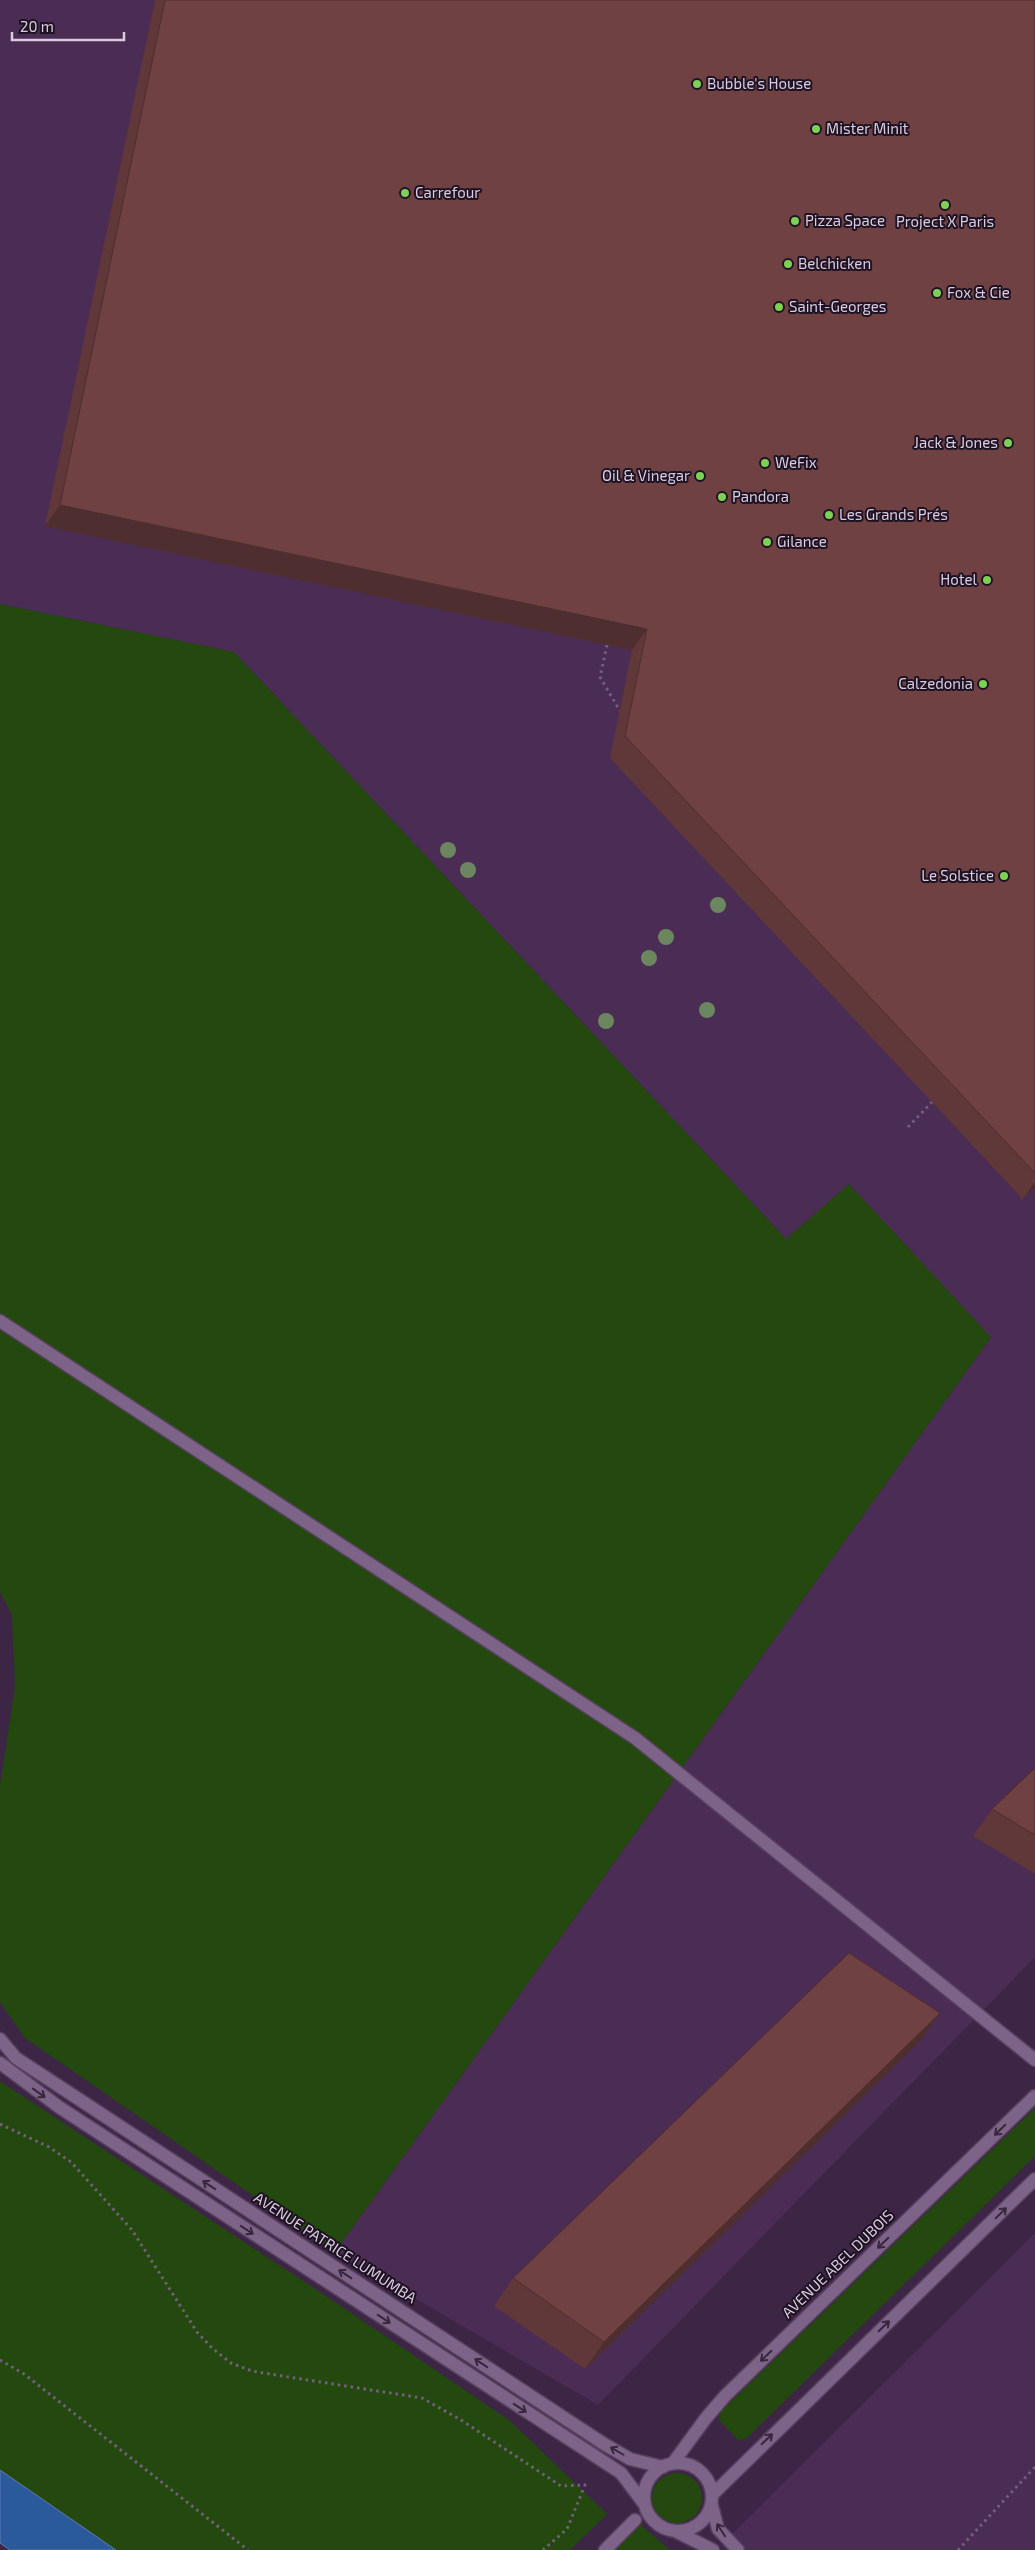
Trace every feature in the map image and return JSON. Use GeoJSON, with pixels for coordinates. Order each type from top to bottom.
{"type":"FeatureCollection","features":[{"type":"Feature","properties":{"kind":"street"},"geometry":{"type":"LineString","coordinates":[[0,1320],[635,1738],[1035,2060]]}},
{"type":"Feature","properties":{"kind":"street","name":"AVENUE PATRICE LUMUMBA"},"geometry":{"type":"LineString","coordinates":[[0,2039],[16,2058],[604,2444],[630,2458],[668,2465]]}},
{"type":"Feature","properties":{"kind":"street"},"geometry":{"type":"LineString","coordinates":[[0,2063],[59,2107],[620,2473],[645,2504],[656,2524],[713,2550]]}},
{"type":"Feature","properties":{"kind":"street","name":"AVENUE ABEL DUBOIS"},"geometry":{"type":"LineString","coordinates":[[668,2465],[725,2396],[1035,2096]]}},
{"type":"Feature","properties":{"kind":"street"},"geometry":{"type":"LineString","coordinates":[[677,2532],[688,2530],[698,2525],[707,2517],[712,2501],[733,2473],[1035,2179]]}},
{"type":"Feature","properties":{"kind":"street"},"geometry":{"type":"LineString","coordinates":[[645,2504],[647,2483],[654,2474],[668,2465],[685,2464],[696,2468],[710,2484],[718,2529],[738,2550]]}},
{"type":"Feature","properties":{"kind":"street"},"geometry":{"type":"LineString","coordinates":[[605,2550],[635,2520]]}},
{"type":"Feature","properties":{"kind":"path"},"geometry":{"type":"LineString","coordinates":[[607,645],[600,678],[620,711]]}},
{"type":"Feature","properties":{"kind":"path"},"geometry":{"type":"LineString","coordinates":[[908,1127],[932,1102]]}},
{"type":"Feature","properties":{"kind":"path"},"geometry":{"type":"LineString","coordinates":[[0,2124],[49,2147],[71,2162],[132,2230],[197,2332],[230,2363],[252,2371],[422,2398],[461,2420],[561,2486],[585,2486],[567,2529],[543,2550]]}},
{"type":"Feature","properties":{"kind":"path"},"geometry":{"type":"LineString","coordinates":[[0,2360],[24,2374],[248,2550]]}},
{"type":"Feature","properties":{"kind":"path"},"geometry":{"type":"LineString","coordinates":[[958,2550],[1035,2467]]}},
{"type":"Feature","properties":{"kind":"shaded area","name":"Les Grands Prés"},"geometry":{"type":"Polygon","coordinates":[[[0,0],[1035,0],[1035,1957],[598,2405],[335,2252],[991,1337],[786,1239],[234,652],[0,604],[0,0]]]}},
{"type":"Feature","properties":{"kind":"shaded area"},"geometry":{"type":"Polygon","coordinates":[[[1035,2233],[1035,2550],[726,2550],[721,2545],[1035,2233]]]}},
{"type":"Feature","properties":{"kind":"green space"},"geometry":{"type":"Polygon","coordinates":[[[0,604],[234,652],[786,1239],[849,1184],[991,1337],[335,2252],[25,2038],[0,2002],[0,1786],[15,1687],[12,1615],[0,1592],[0,604]]]}},
{"type":"Feature","properties":{"kind":"green space"},"geometry":{"type":"Polygon","coordinates":[[[0,2081],[335,2302],[509,2420],[607,2514],[570,2550],[116,2550],[0,2470],[0,2081]]]}},
{"type":"Feature","properties":{"kind":"green space"},"geometry":{"type":"Polygon","coordinates":[[[1035,2108],[1035,2156],[747,2438],[738,2440],[719,2420],[720,2412],[1035,2108]]]}},
{"type":"Feature","properties":{"kind":"green space"},"geometry":{"type":"Polygon","coordinates":[[[677,2473],[695,2480],[702,2498],[695,2516],[677,2523],[659,2516],[652,2498],[659,2480],[677,2473]]]}},
{"type":"Feature","properties":{"kind":"green space"},"geometry":{"type":"Polygon","coordinates":[[[635,2520],[670,2550],[605,2550],[635,2520]]]}},
{"type":"Feature","properties":{"kind":"water"},"geometry":{"type":"Polygon","coordinates":[[[0,2470],[116,2550],[10,2550],[0,2543],[0,2470]]]}},
{"type":"Feature","properties":{"kind":"building","name":"Les Grands Prés"},"geometry":{"type":"Polygon","coordinates":[[[165,0],[1035,0],[1035,1174],[625,736],[647,629],[60,505],[165,0]]]}},
{"type":"Feature","properties":{"kind":"building"},"geometry":{"type":"Polygon","coordinates":[[[1035,1768],[1035,1835],[992,1809],[1035,1768]]]}},
{"type":"Feature","properties":{"kind":"building"},"geometry":{"type":"Polygon","coordinates":[[[849,1953],[940,2013],[604,2342],[513,2278],[849,1953]]]}},
{"type":"Feature","properties":{"kind":"place","name":"Bubble's House"},"geometry":{"type":"Point","coordinates":[697,84]}},
{"type":"Feature","properties":{"kind":"place","name":"Mister Minit"},"geometry":{"type":"Point","coordinates":[816,129]}},
{"type":"Feature","properties":{"kind":"place","name":"Carrefour"},"geometry":{"type":"Point","coordinates":[405,193]}},
{"type":"Feature","properties":{"kind":"place","name":"Project X Paris"},"geometry":{"type":"Point","coordinates":[945,205]}},
{"type":"Feature","properties":{"kind":"place","name":"Pizza Space"},"geometry":{"type":"Point","coordinates":[795,221]}},
{"type":"Feature","properties":{"kind":"place","name":"Belchicken"},"geometry":{"type":"Point","coordinates":[788,264]}},
{"type":"Feature","properties":{"kind":"place","name":"Fox & Cie"},"geometry":{"type":"Point","coordinates":[937,293]}},
{"type":"Feature","properties":{"kind":"place","name":"Saint-Georges"},"geometry":{"type":"Point","coordinates":[779,307]}},
{"type":"Feature","properties":{"kind":"place","name":"Jack & Jones"},"geometry":{"type":"Point","coordinates":[1008,443]}},
{"type":"Feature","properties":{"kind":"place","name":"WeFix"},"geometry":{"type":"Point","coordinates":[765,463]}},
{"type":"Feature","properties":{"kind":"place","name":"Oil & Vinegar"},"geometry":{"type":"Point","coordinates":[700,476]}},
{"type":"Feature","properties":{"kind":"place","name":"Pandora"},"geometry":{"type":"Point","coordinates":[722,497]}},
{"type":"Feature","properties":{"kind":"place","name":"Les Grands Prés"},"geometry":{"type":"Point","coordinates":[829,515]}},
{"type":"Feature","properties":{"kind":"place","name":"Gilance"},"geometry":{"type":"Point","coordinates":[767,542]}},
{"type":"Feature","properties":{"kind":"place","name":"Hotel"},"geometry":{"type":"Point","coordinates":[987,580]}},
{"type":"Feature","properties":{"kind":"place","name":"Calzedonia"},"geometry":{"type":"Point","coordinates":[983,684]}},
{"type":"Feature","properties":{"kind":"place","name":"Le Solstice"},"geometry":{"type":"Point","coordinates":[1004,876]}}]}
